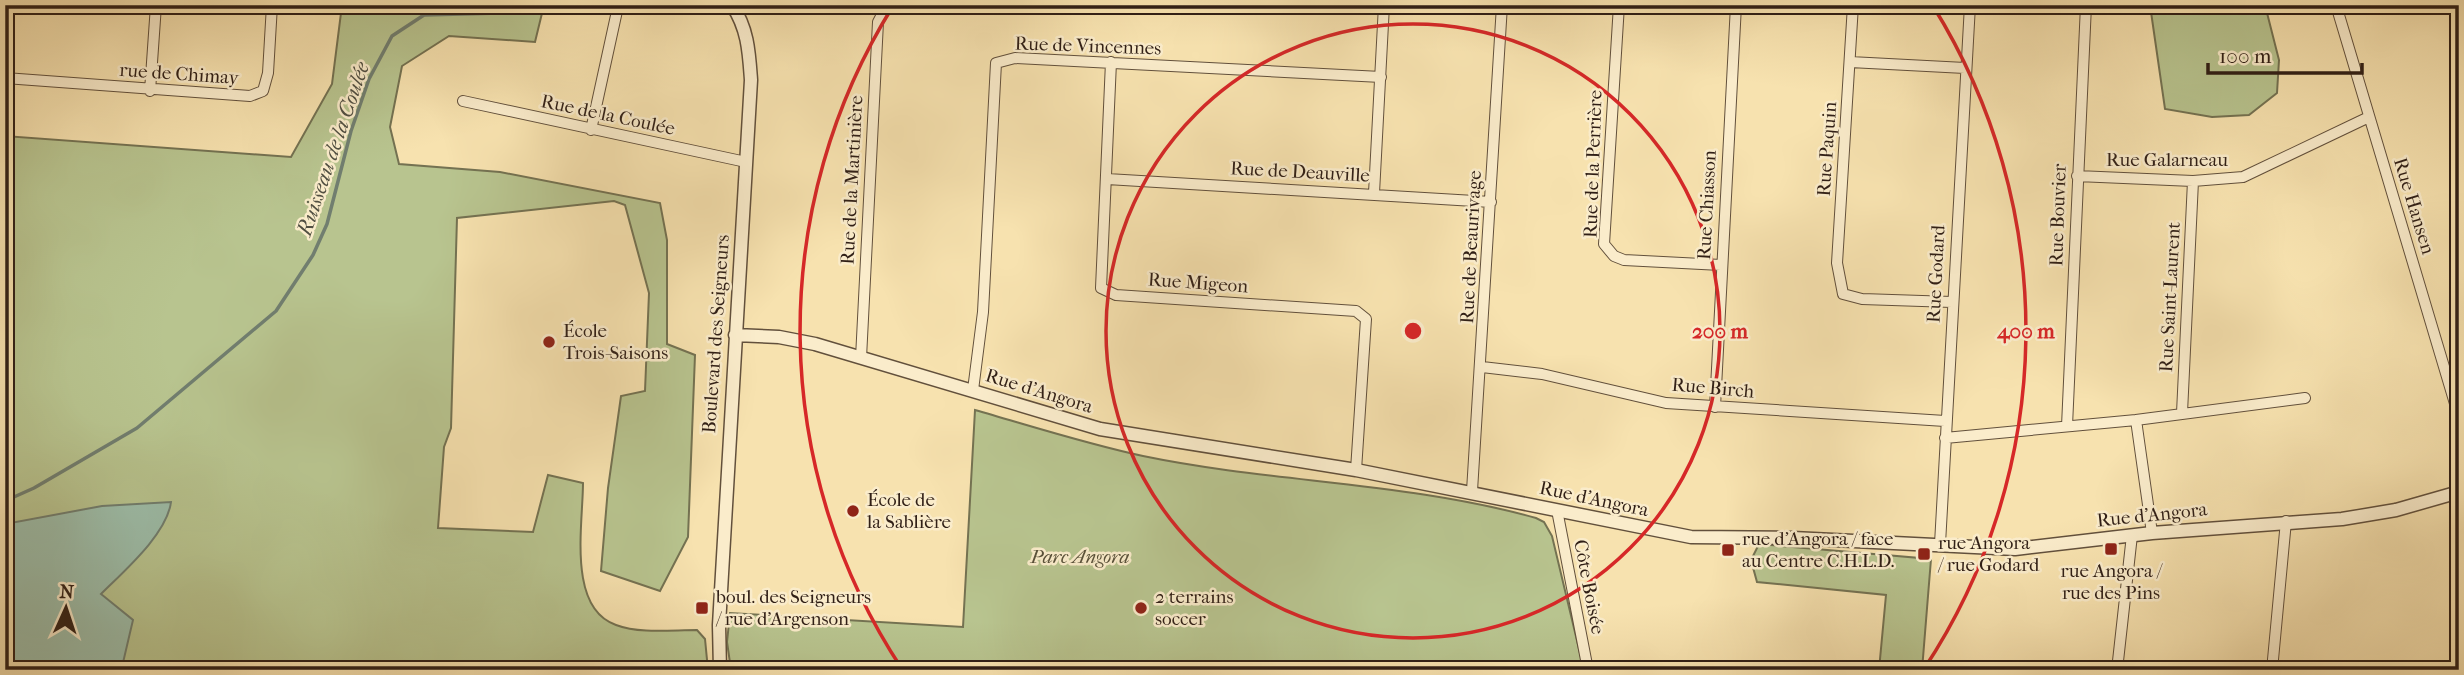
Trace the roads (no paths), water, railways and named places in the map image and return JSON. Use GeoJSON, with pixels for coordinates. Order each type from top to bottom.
{"type":"FeatureCollection","features":[{"type":"Feature","properties":{"kind":"street"},"geometry":{"type":"LineString","coordinates":[[150,91],[156,5]]}},
{"type":"Feature","properties":{"kind":"street","name":"rue de Chimay"},"geometry":{"type":"LineString","coordinates":[[5,78],[150,91],[250,96],[263,91],[268,73],[272,5]]}},
{"type":"Feature","properties":{"kind":"street"},"geometry":{"type":"LineString","coordinates":[[591,130],[617,11],[622,5]]}},
{"type":"Feature","properties":{"kind":"street","name":"Boulevard des Seigneurs"},"geometry":{"type":"LineString","coordinates":[[720,670],[719,625],[751,80],[749,42],[741,19],[732,5]]}},
{"type":"Feature","properties":{"kind":"street","name":"Rue de la Martinière"},"geometry":{"type":"LineString","coordinates":[[860,358],[878,22],[887,5]]}},
{"type":"Feature","properties":{"kind":"street"},"geometry":{"type":"LineString","coordinates":[[1374,193],[1384,5]]}},
{"type":"Feature","properties":{"kind":"street","name":"Rue de Beaurivage"},"geometry":{"type":"LineString","coordinates":[[1472,491],[1503,5]]}},
{"type":"Feature","properties":{"kind":"street","name":"Rue de la Perrière"},"geometry":{"type":"LineString","coordinates":[[1619,5],[1604,244],[1614,256],[1624,260],[1721,265]]}},
{"type":"Feature","properties":{"kind":"street","name":"Rue Chiasson"},"geometry":{"type":"LineString","coordinates":[[1715,407],[1736,5]]}},
{"type":"Feature","properties":{"kind":"street","name":"Rue Paquin"},"geometry":{"type":"LineString","coordinates":[[1853,5],[1837,263],[1843,294],[1862,299],[1952,302]]}},
{"type":"Feature","properties":{"kind":"street","name":"Rue Godard"},"geometry":{"type":"LineString","coordinates":[[1940,544],[1970,5]]}},
{"type":"Feature","properties":{"kind":"street","name":"Rue Bouvier"},"geometry":{"type":"LineString","coordinates":[[2067,426],[2086,5]]}},
{"type":"Feature","properties":{"kind":"street","name":"Rue Hansen"},"geometry":{"type":"LineString","coordinates":[[2336,5],[2459,417]]}},
{"type":"Feature","properties":{"kind":"street","name":"Rue de Vincennes"},"geometry":{"type":"LineString","coordinates":[[973,390],[983,312],[996,63],[1015,58],[1381,77]]}},
{"type":"Feature","properties":{"kind":"street","name":"Rue Migeon"},"geometry":{"type":"LineString","coordinates":[[1111,62],[1101,288],[1116,295],[1356,311],[1366,319],[1356,470]]}},
{"type":"Feature","properties":{"kind":"street"},"geometry":{"type":"LineString","coordinates":[[1850,62],[1965,68]]}},
{"type":"Feature","properties":{"kind":"street","name":"Rue de la Coulée"},"geometry":{"type":"LineString","coordinates":[[463,101],[747,162]]}},
{"type":"Feature","properties":{"kind":"street","name":"Rue Galarneau"},"geometry":{"type":"LineString","coordinates":[[2077,176],[2193,181],[2243,177],[2369,117]]}},
{"type":"Feature","properties":{"kind":"street","name":"Rue de Deauville"},"geometry":{"type":"LineString","coordinates":[[1107,179],[1491,202]]}},
{"type":"Feature","properties":{"kind":"street","name":"Rue Saint-Laurent"},"geometry":{"type":"LineString","coordinates":[[2182,413],[2193,181]]}},
{"type":"Feature","properties":{"kind":"street","name":"Rue d'Angora"},"geometry":{"type":"LineString","coordinates":[[735,335],[791,340],[1131,436],[1356,470],[1472,491],[1691,537],[1940,544],[2015,549],[2152,533],[2286,521],[2342,519],[2381,513],[2459,492]]}},
{"type":"Feature","properties":{"kind":"street","name":"Rue Birch"},"geometry":{"type":"LineString","coordinates":[[1482,367],[1542,374],[1666,403],[1945,421]]}},
{"type":"Feature","properties":{"kind":"street"},"geometry":{"type":"LineString","coordinates":[[1945,438],[2136,420],[2305,398]]}},
{"type":"Feature","properties":{"kind":"street"},"geometry":{"type":"LineString","coordinates":[[2136,420],[2152,533]]}},
{"type":"Feature","properties":{"kind":"street","name":"Côte Boisée"},"geometry":{"type":"LineString","coordinates":[[1557,510],[1588,670]]}},
{"type":"Feature","properties":{"kind":"street"},"geometry":{"type":"LineString","coordinates":[[2272,670],[2286,521]]}},
{"type":"Feature","properties":{"kind":"street"},"geometry":{"type":"LineString","coordinates":[[2117,670],[2132,535]]}},
{"type":"Feature","properties":{"kind":"waterway","name":"Ruisseau de la Coulée"},"geometry":{"type":"LineString","coordinates":[[5,501],[34,488],[137,428],[276,311],[313,255],[327,224],[351,131],[369,79],[392,36],[424,15],[500,13],[510,5]]}},
{"type":"Feature","properties":{"kind":"place","name":"École Trois-Saisons"},"geometry":{"type":"Point","coordinates":[549,342]}},
{"type":"Feature","properties":{"kind":"place","name":"École de la Sablière"},"geometry":{"type":"Point","coordinates":[853,511]}},
{"type":"Feature","properties":{"kind":"place","name":"rue Angora / rue des Pins"},"geometry":{"type":"Point","coordinates":[2111,549]}},
{"type":"Feature","properties":{"kind":"place","name":"rue d'Angora / face au Centre C.H.L.D."},"geometry":{"type":"Point","coordinates":[1728,550]}},
{"type":"Feature","properties":{"kind":"place","name":"rue Angora / rue Godard"},"geometry":{"type":"Point","coordinates":[1924,554]}},
{"type":"Feature","properties":{"kind":"place","name":"boul. des Seigneurs / rue d'Argenson"},"geometry":{"type":"Point","coordinates":[702,608]}},
{"type":"Feature","properties":{"kind":"place","name":"2 terrains soccer"},"geometry":{"type":"Point","coordinates":[1141,608]}},
{"type":"Feature","properties":{"kind":"park label","name":"Parc Angora"},"geometry":{"type":"Point","coordinates":[1080,557]}}]}
